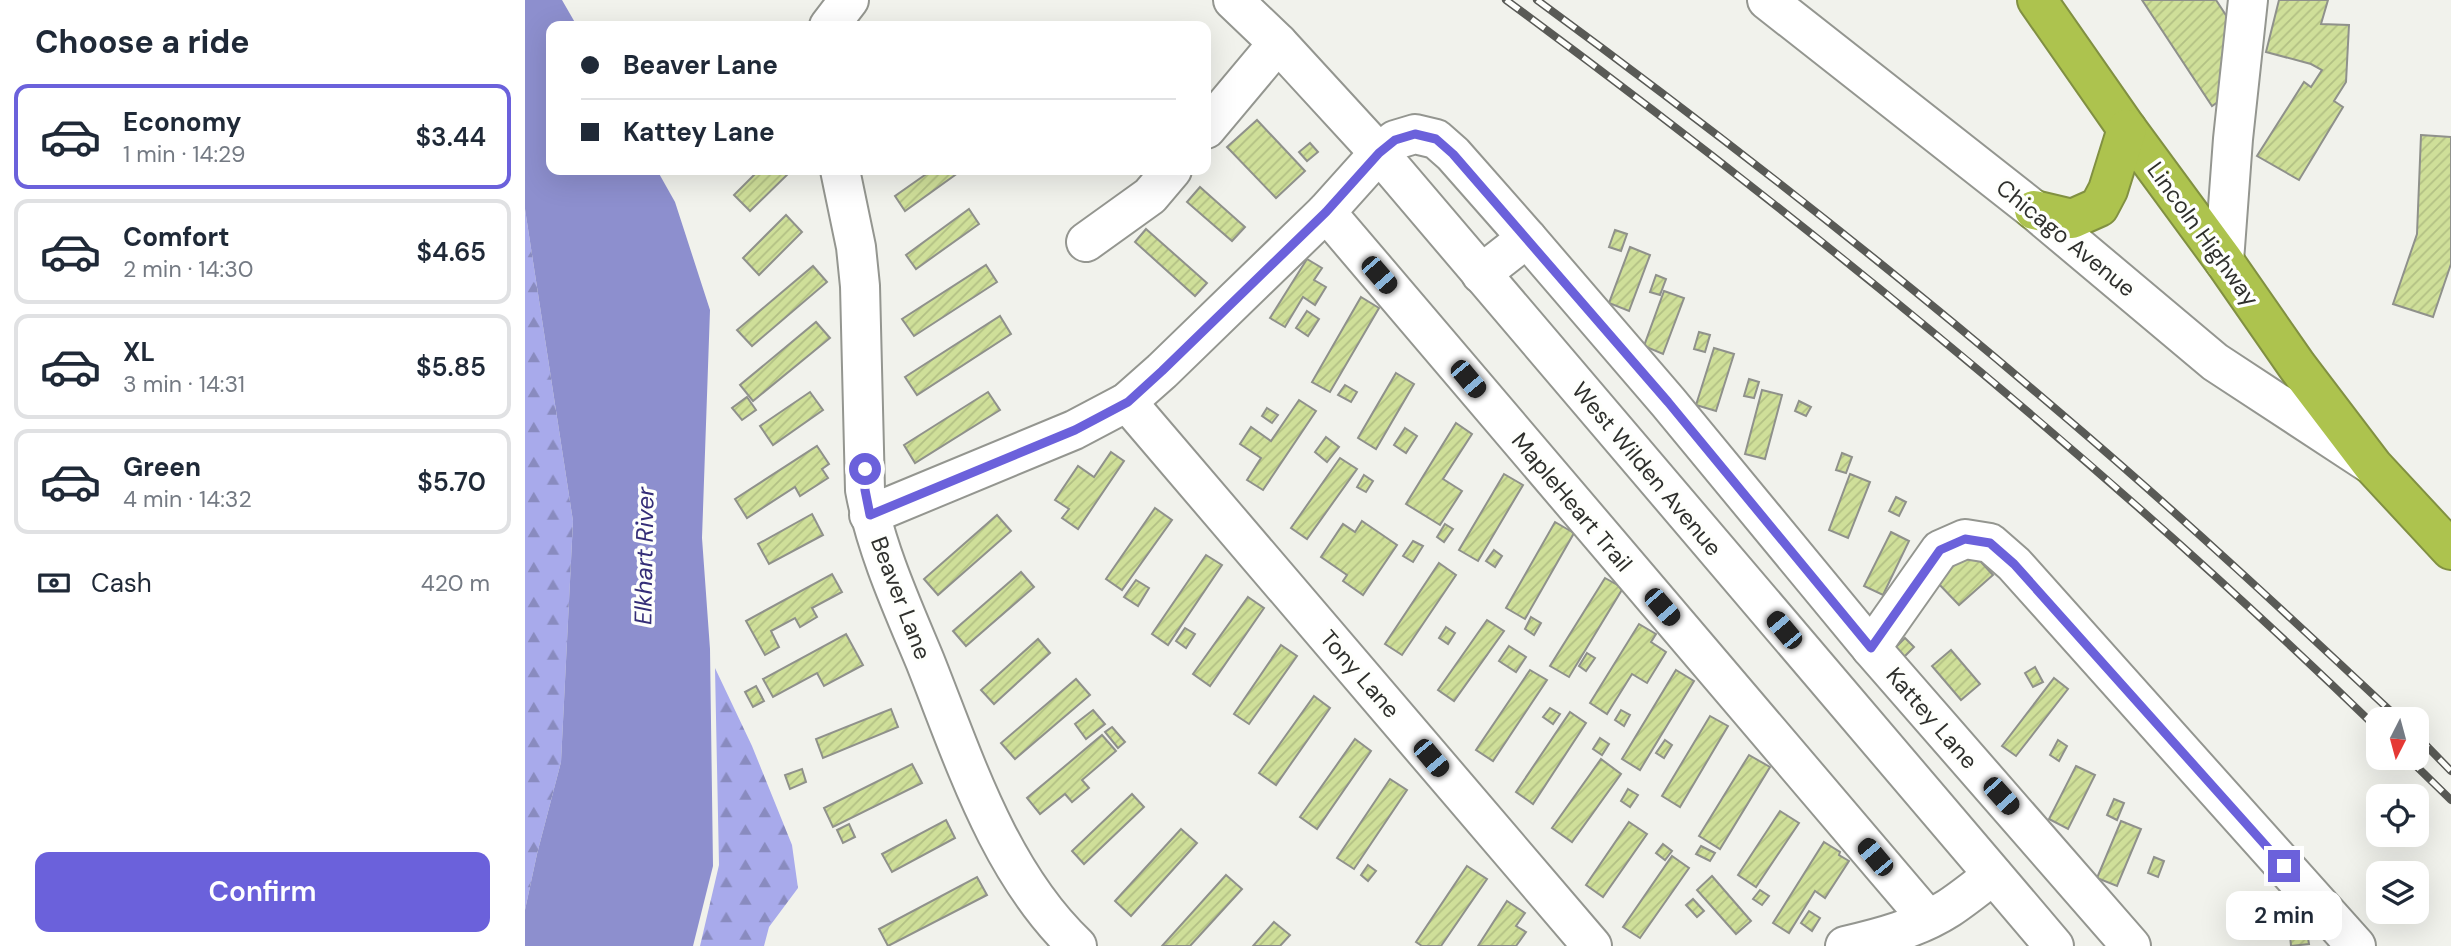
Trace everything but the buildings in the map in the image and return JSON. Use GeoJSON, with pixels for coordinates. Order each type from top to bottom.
{"type":"FeatureCollection","features":[{"type":"Feature","properties":{"kind":"highway","name":"Lincoln Highway"},"geometry":{"type":"LineString","coordinates":[[2038,0],[2297,366],[2373,466],[2451,550]]}},
{"type":"Feature","properties":{"kind":"highway"},"geometry":{"type":"LineString","coordinates":[[2034,210],[2072,219],[2099,207],[2108,190],[2127,129]]}},
{"type":"Feature","properties":{"kind":"street"},"geometry":{"type":"LineString","coordinates":[[833,21],[849,0]]}},
{"type":"Feature","properties":{"kind":"street","name":"West Wilden Avenue"},"geometry":{"type":"LineString","coordinates":[[1233,0],[1278,43],[1379,153],[2054,946]]}},
{"type":"Feature","properties":{"kind":"street","name":"Chicago Avenue"},"geometry":{"type":"LineString","coordinates":[[1767,0],[2034,210],[2215,362],[2373,466]]}},
{"type":"Feature","properties":{"kind":"street"},"geometry":{"type":"LineString","coordinates":[[2224,261],[2233,139],[2248,0]]}},
{"type":"Feature","properties":{"kind":"street"},"geometry":{"type":"LineString","coordinates":[[1211,123],[1278,43]]}},
{"type":"Feature","properties":{"kind":"street","name":"Kattey Lane"},"geometry":{"type":"LineString","coordinates":[[870,515],[1075,430],[1128,402],[1326,212],[1379,153],[1395,140],[1415,134],[1436,139],[1453,154],[1527,238],[1668,402],[1871,648],[2131,946]]}},
{"type":"Feature","properties":{"kind":"street","name":"Beaver Lane"},"geometry":{"type":"LineString","coordinates":[[841,175],[856,247],[860,286],[865,490],[870,515],[901,603],[998,836],[1028,887],[1061,931],[1077,946]]}},
{"type":"Feature","properties":{"kind":"street"},"geometry":{"type":"LineString","coordinates":[[1086,242],[1150,196],[1167,175]]}},
{"type":"Feature","properties":{"kind":"street","name":"MapleHeart Trail"},"geometry":{"type":"LineString","coordinates":[[1326,212],[1928,919]]}},
{"type":"Feature","properties":{"kind":"street"},"geometry":{"type":"LineString","coordinates":[[1481,274],[1527,238]]}},
{"type":"Feature","properties":{"kind":"street","name":"Tony Lane"},"geometry":{"type":"LineString","coordinates":[[1128,402],[1593,946]]}},
{"type":"Feature","properties":{"kind":"street","name":"Kattey Lane"},"geometry":{"type":"LineString","coordinates":[[1871,648],[1940,550],[1965,539],[1990,543],[2014,564],[2356,946]]}},
{"type":"Feature","properties":{"kind":"street"},"geometry":{"type":"LineString","coordinates":[[1891,755],[1934,719]]}},
{"type":"Feature","properties":{"kind":"street"},"geometry":{"type":"LineString","coordinates":[[1845,946],[1898,931],[1928,919],[1949,908],[1993,875]]}},
{"type":"Feature","properties":{"kind":"green space"},"geometry":{"type":"Polygon","coordinates":[[[525,209],[573,521],[561,762],[525,910],[525,209]]]}},
{"type":"Feature","properties":{"kind":"green space"},"geometry":{"type":"Polygon","coordinates":[[[715,668],[752,746],[792,845],[798,888],[769,927],[764,946],[700,946],[719,865],[715,668]]]}},
{"type":"Feature","properties":{"kind":"water","name":"Elkhart River"},"geometry":{"type":"Polygon","coordinates":[[[525,0],[562,0],[574,21],[546,21],[546,175],[660,175],[675,202],[710,310],[702,538],[710,649],[713,866],[693,946],[525,946],[525,910],[561,762],[573,521],[525,209],[525,0]]]}},
{"type":"Feature","properties":{"kind":"railway"},"geometry":{"type":"LineString","coordinates":[[1506,0],[1733,172],[1954,350],[2170,535],[2366,718]]}},
{"type":"Feature","properties":{"kind":"railway"},"geometry":{"type":"LineString","coordinates":[[1537,0],[1804,203],[2000,362],[2192,528],[2386,707]]}},
{"type":"Feature","properties":{"kind":"railway"},"geometry":{"type":"LineString","coordinates":[[2429,748],[2451,771]]}},
{"type":"Feature","properties":{"kind":"railway"},"geometry":{"type":"LineString","coordinates":[[2420,770],[2451,800]]}},
{"type":"Feature","properties":{"kind":"route"},"geometry":{"type":"LineString","coordinates":[[865,469],[865,490],[870,515],[1075,430],[1128,402],[1326,212],[1379,153],[1395,140],[1415,134],[1436,139],[1453,154],[1668,402],[1871,648],[1940,550],[1965,539],[1990,543],[2014,564],[2284,866]]}}]}
